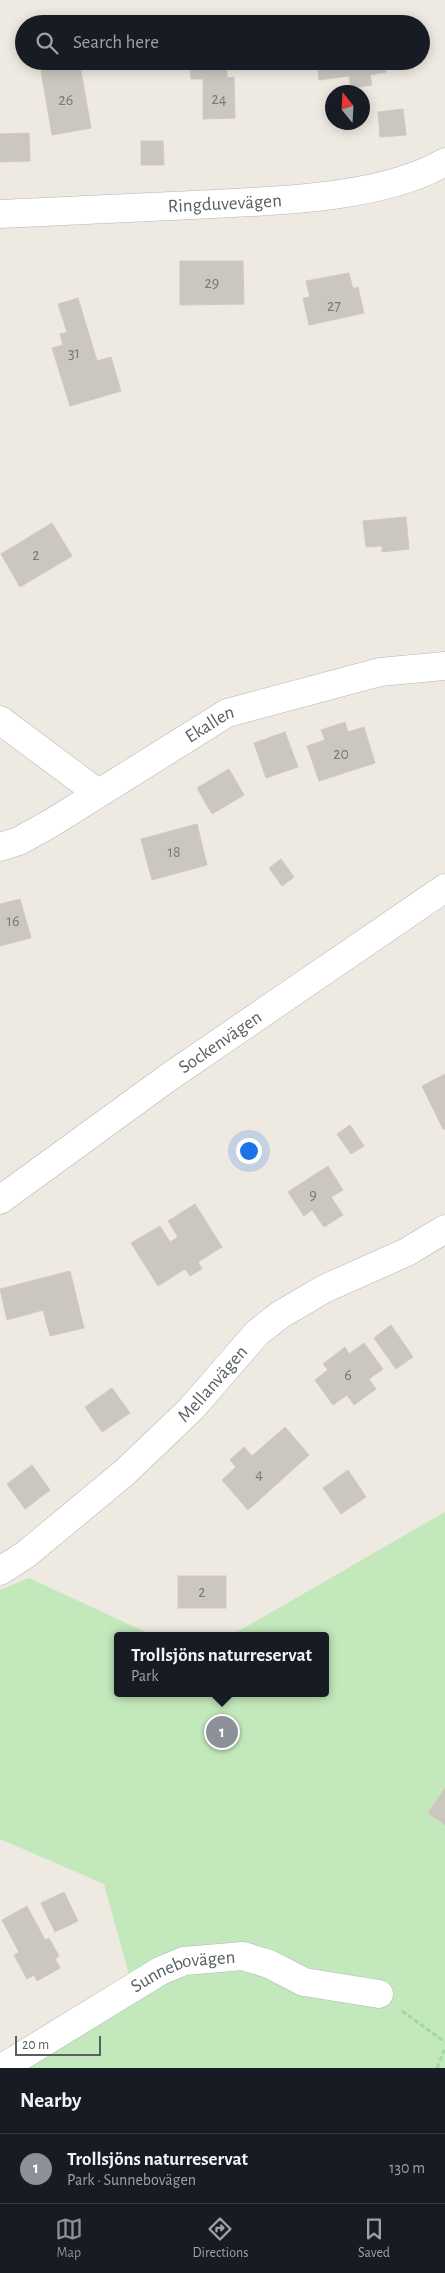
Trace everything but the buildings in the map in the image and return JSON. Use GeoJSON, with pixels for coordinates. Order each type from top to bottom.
{"type":"FeatureCollection","features":[{"type":"Feature","properties":{"kind":"street","name":"Ringduvevägen"},"geometry":{"type":"LineString","coordinates":[[0,214],[273,201],[391,184],[432,170],[445,162]]}},
{"type":"Feature","properties":{"kind":"street","name":"Ekallen"},"geometry":{"type":"LineString","coordinates":[[0,847],[18,841],[52,822],[227,713],[380,672],[445,666]]}},
{"type":"Feature","properties":{"kind":"street"},"geometry":{"type":"LineString","coordinates":[[0,720],[98,793]]}},
{"type":"Feature","properties":{"kind":"street","name":"Sockenvägen"},"geometry":{"type":"LineString","coordinates":[[0,1200],[169,1077],[445,888]]}},
{"type":"Feature","properties":{"kind":"street","name":"Mellanvägen"},"geometry":{"type":"LineString","coordinates":[[0,1571],[25,1555],[124,1473],[191,1409],[257,1333],[280,1314],[324,1290],[407,1252],[445,1229]]}},
{"type":"Feature","properties":{"kind":"street","name":"Sunnebovägen"},"geometry":{"type":"LineString","coordinates":[[2,2068],[160,1971],[184,1960],[243,1956],[269,1964],[304,1982],[379,1994]]}},
{"type":"Feature","properties":{"kind":"path"},"geometry":{"type":"LineString","coordinates":[[379,1994],[445,2042]]}},
{"type":"Feature","properties":{"kind":"path"},"geometry":{"type":"LineString","coordinates":[[437,2068],[445,2048]]}},
{"type":"Feature","properties":{"kind":"green space"},"geometry":{"type":"Polygon","coordinates":[[[445,1512],[445,2068],[27,2068],[136,2000],[104,1884],[0,1839],[0,1590],[29,1578],[145,1632],[114,1632],[114,1697],[329,1697],[329,1632],[237,1632],[445,1512]]]}},
{"type":"Feature","properties":{"kind":"place","name":"Trollsjöns naturreservat"},"geometry":{"type":"Point","coordinates":[222,1732]}}]}
